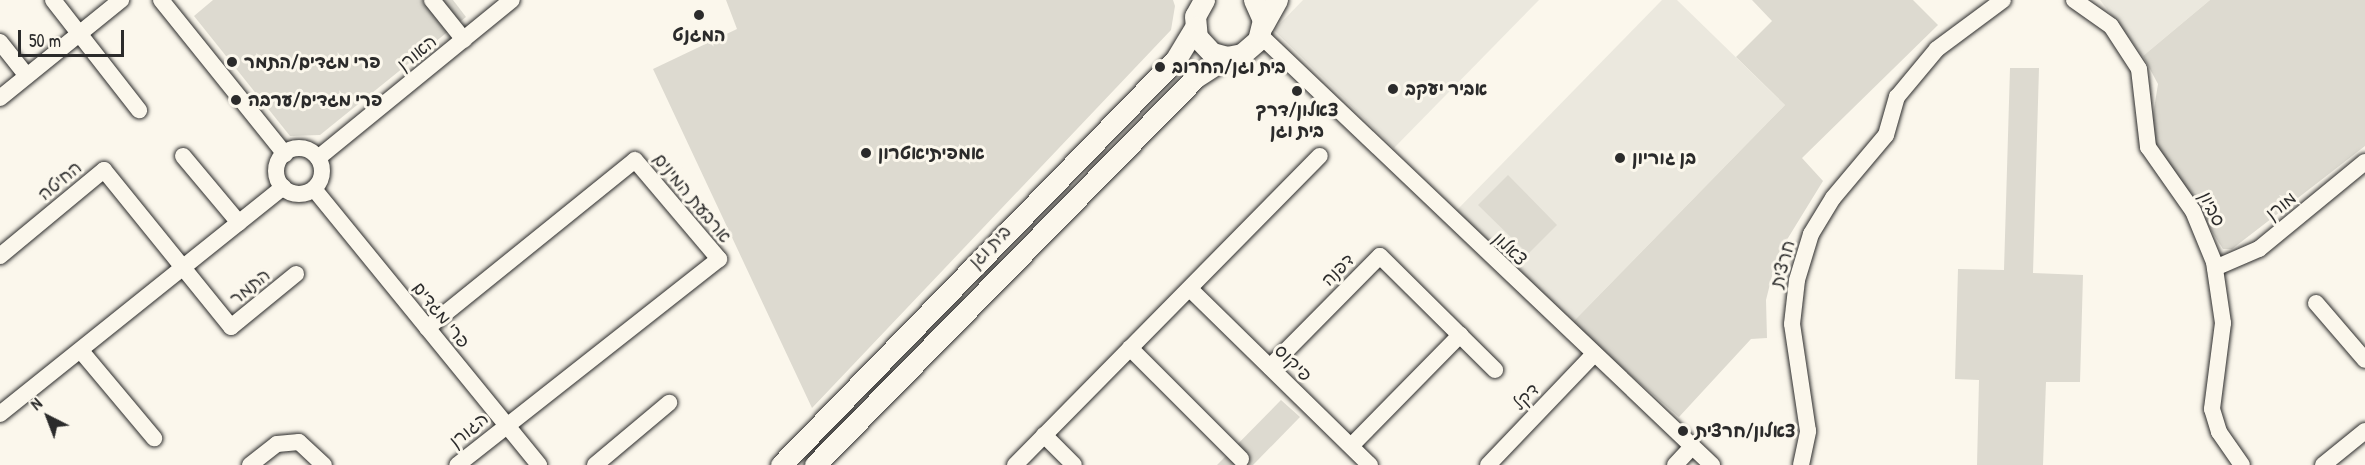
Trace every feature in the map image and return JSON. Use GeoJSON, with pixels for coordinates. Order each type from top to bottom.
{"type":"FeatureCollection","features":[{"type":"Feature","properties":{"kind":"main road"},"geometry":{"type":"LineString","coordinates":[[1254,0],[1258,36]]}},
{"type":"Feature","properties":{"kind":"main road"},"geometry":{"type":"LineString","coordinates":[[1258,36],[1277,0]]}},
{"type":"Feature","properties":{"kind":"main road"},"geometry":{"type":"LineString","coordinates":[[1199,8],[1207,50],[1227,57]]}},
{"type":"Feature","properties":{"kind":"main road","name":"בית וגן"},"geometry":{"type":"LineString","coordinates":[[781,465],[1176,59],[1199,8]]}},
{"type":"Feature","properties":{"kind":"main road","name":"בית וגן"},"geometry":{"type":"LineString","coordinates":[[815,465],[1196,76],[1258,36]]}},
{"type":"Feature","properties":{"kind":"street"},"geometry":{"type":"LineString","coordinates":[[53,0],[139,110]]}},
{"type":"Feature","properties":{"kind":"street"},"geometry":{"type":"LineString","coordinates":[[0,98],[121,0]]}},
{"type":"Feature","properties":{"kind":"street"},"geometry":{"type":"LineString","coordinates":[[161,0],[285,154]]}},
{"type":"Feature","properties":{"kind":"street"},"geometry":{"type":"LineString","coordinates":[[432,0],[464,40]]}},
{"type":"Feature","properties":{"kind":"street","name":"האורן"},"geometry":{"type":"LineString","coordinates":[[318,158],[512,0]]}},
{"type":"Feature","properties":{"kind":"street","name":"חרצית"},"geometry":{"type":"LineString","coordinates":[[1801,465],[1808,431],[1792,340],[1802,262],[1833,198],[1886,135],[1897,97],[1937,49],[2003,0]]}},
{"type":"Feature","properties":{"kind":"street","name":"סביון"},"geometry":{"type":"LineString","coordinates":[[2074,0],[2111,26],[2139,69],[2148,147],[2193,211],[2215,268],[2223,323],[2212,409],[2219,432],[2242,465]]}},
{"type":"Feature","properties":{"kind":"street","name":"צאלון"},"geometry":{"type":"LineString","coordinates":[[1258,36],[1593,356],[1712,465]]}},
{"type":"Feature","properties":{"kind":"street"},"geometry":{"type":"LineString","coordinates":[[0,42],[27,76]]}},
{"type":"Feature","properties":{"kind":"street"},"geometry":{"type":"LineString","coordinates":[[302,149],[318,158],[322,171],[314,189],[301,194],[283,187],[277,166],[285,154],[302,149]]}},
{"type":"Feature","properties":{"kind":"street"},"geometry":{"type":"LineString","coordinates":[[183,156],[239,223]]}},
{"type":"Feature","properties":{"kind":"street"},"geometry":{"type":"LineString","coordinates":[[1015,465],[1320,156]]}},
{"type":"Feature","properties":{"kind":"street","name":"ארבעת המינים"},"geometry":{"type":"LineString","coordinates":[[427,328],[635,160],[719,259],[506,425]]}},
{"type":"Feature","properties":{"kind":"street","name":"מורן"},"geometry":{"type":"LineString","coordinates":[[2215,268],[2259,249],[2365,162]]}},
{"type":"Feature","properties":{"kind":"street","name":"החיטה"},"geometry":{"type":"LineString","coordinates":[[0,256],[104,171],[183,268]]}},
{"type":"Feature","properties":{"kind":"street"},"geometry":{"type":"LineString","coordinates":[[0,414],[283,187]]}},
{"type":"Feature","properties":{"kind":"street","name":"פרי מגדים"},"geometry":{"type":"LineString","coordinates":[[314,189],[539,465]]}},
{"type":"Feature","properties":{"kind":"street","name":"דפנה"},"geometry":{"type":"LineString","coordinates":[[1270,367],[1380,256],[1495,370]]}},
{"type":"Feature","properties":{"kind":"street","name":"התמר"},"geometry":{"type":"LineString","coordinates":[[183,268],[231,327],[296,274]]}},
{"type":"Feature","properties":{"kind":"street","name":"פיקוס"},"geometry":{"type":"LineString","coordinates":[[1190,289],[1370,465]]}},
{"type":"Feature","properties":{"kind":"street"},"geometry":{"type":"LineString","coordinates":[[2316,303],[2365,360]]}},
{"type":"Feature","properties":{"kind":"street"},"geometry":{"type":"LineString","coordinates":[[1351,446],[1460,335]]}},
{"type":"Feature","properties":{"kind":"street"},"geometry":{"type":"LineString","coordinates":[[1130,348],[1241,459]]}},
{"type":"Feature","properties":{"kind":"street"},"geometry":{"type":"LineString","coordinates":[[81,351],[153,438]]}},
{"type":"Feature","properties":{"kind":"street","name":"דקל"},"geometry":{"type":"LineString","coordinates":[[1488,465],[1593,356]]}},
{"type":"Feature","properties":{"kind":"street"},"geometry":{"type":"LineString","coordinates":[[595,465],[669,403]]}},
{"type":"Feature","properties":{"kind":"street","name":"הגורן"},"geometry":{"type":"LineString","coordinates":[[457,465],[506,425]]}},
{"type":"Feature","properties":{"kind":"street"},"geometry":{"type":"LineString","coordinates":[[2323,465],[2365,431]]}},
{"type":"Feature","properties":{"kind":"street"},"geometry":{"type":"LineString","coordinates":[[1044,435],[1074,465]]}},
{"type":"Feature","properties":{"kind":"street"},"geometry":{"type":"LineString","coordinates":[[250,465],[277,444],[299,442],[324,465]]}},
{"type":"Feature","properties":{"kind":"street"},"geometry":{"type":"LineString","coordinates":[[1675,465],[1692,447]]}},
{"type":"Feature","properties":{"kind":"shaded area"},"geometry":{"type":"Polygon","coordinates":[[[213,0],[453,0],[466,17],[320,135],[290,136],[194,16],[213,0]]]}},
{"type":"Feature","properties":{"kind":"shaded area"},"geometry":{"type":"Polygon","coordinates":[[[726,0],[1173,0],[1175,6],[1171,30],[812,408],[653,69],[737,29],[726,0]]]}},
{"type":"Feature","properties":{"kind":"shaded area","name":"אביר יעקב"},"geometry":{"type":"Polygon","coordinates":[[[1303,0],[1539,0],[1394,148],[1274,30],[1303,0]]]}},
{"type":"Feature","properties":{"kind":"shaded area","name":"בן גוריון"},"geometry":{"type":"Polygon","coordinates":[[[1662,0],[1677,0],[1785,105],[1571,324],[1456,211],[1662,0]]]}},
{"type":"Feature","properties":{"kind":"shaded area"},"geometry":{"type":"Polygon","coordinates":[[[1752,0],[1913,0],[1938,25],[1802,158],[1823,181],[1777,256],[1766,300],[1767,338],[1751,339],[1679,417],[1571,324],[1785,105],[1736,57],[1772,21],[1752,0]]]}},
{"type":"Feature","properties":{"kind":"shaded area"},"geometry":{"type":"Polygon","coordinates":[[[2100,0],[2210,0],[2143,56],[2100,0]]]}},
{"type":"Feature","properties":{"kind":"shaded area"},"geometry":{"type":"Polygon","coordinates":[[[2210,0],[2365,0],[2365,146],[2232,249],[2223,249],[2150,134],[2158,84],[2143,56],[2210,0]]]}},
{"type":"Feature","properties":{"kind":"shaded area"},"geometry":{"type":"Polygon","coordinates":[[[2010,68],[2039,68],[2033,273],[2083,275],[2080,382],[2046,382],[2043,465],[1977,465],[1979,380],[1955,379],[1958,269],[2004,270],[2010,68]]]}},
{"type":"Feature","properties":{"kind":"shaded area"},"geometry":{"type":"Polygon","coordinates":[[[1508,175],[1557,225],[1528,254],[1478,205],[1508,175]]]}},
{"type":"Feature","properties":{"kind":"shaded area"},"geometry":{"type":"Polygon","coordinates":[[[1281,400],[1300,417],[1253,465],[1217,465],[1281,400]]]}},
{"type":"Feature","properties":{"kind":"place","name":"המגנט"},"geometry":{"type":"Point","coordinates":[699,15]}},
{"type":"Feature","properties":{"kind":"place","name":"פרי מגדים/התמר"},"geometry":{"type":"Point","coordinates":[232,62]}},
{"type":"Feature","properties":{"kind":"place","name":"בית וגן/החרוב"},"geometry":{"type":"Point","coordinates":[1160,67]}},
{"type":"Feature","properties":{"kind":"place","name":"אביר יעקב"},"geometry":{"type":"Point","coordinates":[1393,89]}},
{"type":"Feature","properties":{"kind":"place","name":"צאלון/דרך בית וגן"},"geometry":{"type":"Point","coordinates":[1297,91]}},
{"type":"Feature","properties":{"kind":"place","name":"פרי מגדים/ערבה"},"geometry":{"type":"Point","coordinates":[236,100]}},
{"type":"Feature","properties":{"kind":"place","name":"אמפיתיאטרון"},"geometry":{"type":"Point","coordinates":[866,153]}},
{"type":"Feature","properties":{"kind":"place","name":"בן גוריון"},"geometry":{"type":"Point","coordinates":[1620,158]}},
{"type":"Feature","properties":{"kind":"place","name":"צאלון/חרצית"},"geometry":{"type":"Point","coordinates":[1683,431]}}]}
